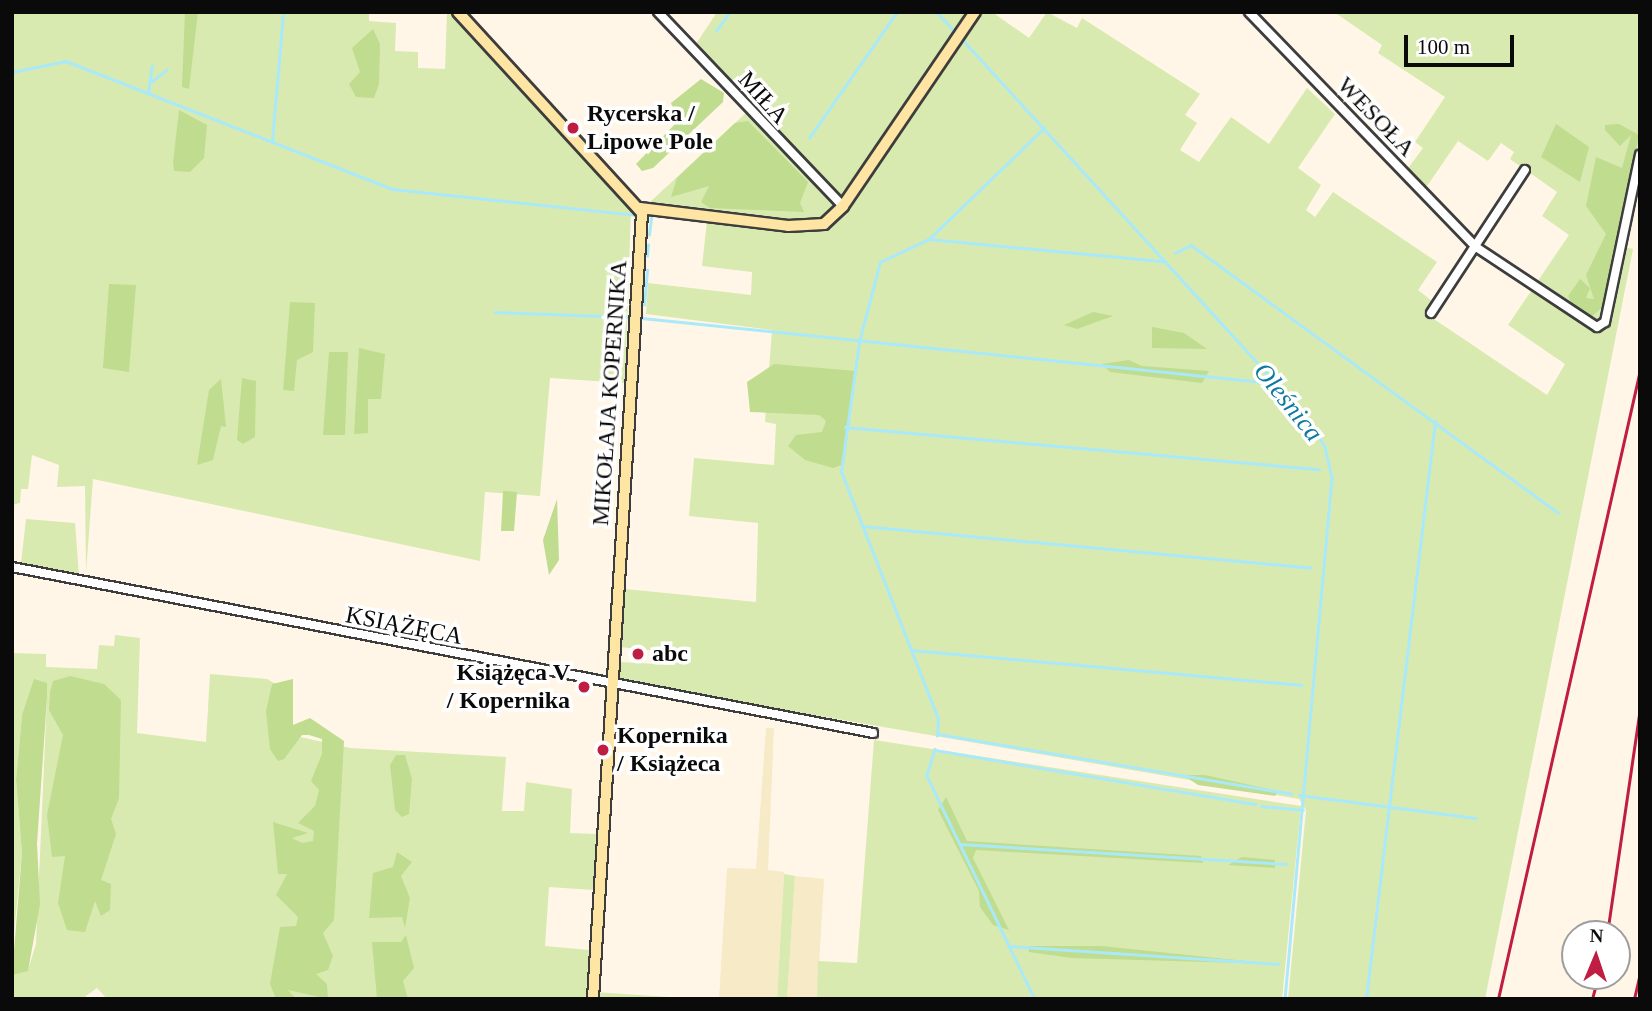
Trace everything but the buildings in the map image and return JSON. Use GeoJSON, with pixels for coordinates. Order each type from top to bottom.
{"type":"FeatureCollection","features":[{"type":"Feature","properties":{"kind":"street"},"geometry":{"type":"LineString","coordinates":[[458,12],[640,208],[808,227],[824,224],[843,206],[975,12]]}},
{"type":"Feature","properties":{"kind":"street","name":"MIŁA"},"geometry":{"type":"LineString","coordinates":[[658,12],[843,206]]}},
{"type":"Feature","properties":{"kind":"street","name":"WESOŁA"},"geometry":{"type":"LineString","coordinates":[[1249,12],[1476,247],[1602,326],[1640,155]]}},
{"type":"Feature","properties":{"kind":"street"},"geometry":{"type":"LineString","coordinates":[[1431,313],[1525,170]]}},
{"type":"Feature","properties":{"kind":"street","name":"MIKOŁAJA KOPERNIKA"},"geometry":{"type":"LineString","coordinates":[[593,999],[640,208]]}},
{"type":"Feature","properties":{"kind":"street","name":"KSIĄŻĘCA"},"geometry":{"type":"LineString","coordinates":[[12,566],[612,686],[873,733]]}},
{"type":"Feature","properties":{"kind":"shaded area"},"geometry":{"type":"Polygon","coordinates":[[[766,728],[774,728],[768,870],[784,872],[777,999],[719,999],[727,868],[756,869],[766,728]]]}},
{"type":"Feature","properties":{"kind":"shaded area"},"geometry":{"type":"Polygon","coordinates":[[[795,876],[824,879],[817,999],[787,999],[795,876]]]}},
{"type":"Feature","properties":{"kind":"green space"},"geometry":{"type":"Polygon","coordinates":[[[12,12],[369,12],[369,21],[396,23],[395,51],[418,52],[418,68],[445,69],[447,12],[454,12],[631,209],[625,383],[550,378],[540,496],[485,492],[480,561],[93,479],[86,573],[85,486],[57,487],[59,465],[32,455],[28,489],[21,489],[20,503],[12,505],[12,12]]]}},
{"type":"Feature","properties":{"kind":"green space"},"geometry":{"type":"Polygon","coordinates":[[[185,12],[198,12],[189,89],[182,87],[185,12]]]}},
{"type":"Feature","properties":{"kind":"green space"},"geometry":{"type":"Polygon","coordinates":[[[717,12],[992,12],[1029,38],[1047,12],[1077,28],[1082,18],[1200,94],[1185,115],[1197,123],[1180,150],[1199,162],[1231,117],[1269,144],[1307,88],[1335,114],[1298,168],[1321,185],[1306,210],[1315,217],[1333,192],[1437,262],[1418,290],[1432,301],[1425,313],[1547,395],[1565,364],[1508,325],[1569,235],[1542,216],[1557,192],[1510,159],[1514,152],[1501,143],[1488,161],[1458,141],[1425,189],[1406,171],[1423,148],[1415,142],[1445,97],[1378,53],[1382,45],[1334,12],[1640,12],[1640,134],[1619,246],[1633,249],[1485,999],[1288,999],[1306,810],[1299,799],[618,681],[620,662],[675,665],[676,653],[620,647],[625,589],[756,602],[758,523],[689,516],[694,458],[774,465],[776,424],[765,422],[772,330],[646,314],[648,283],[751,295],[752,272],[702,266],[708,212],[649,203],[748,111],[692,50],[717,12]]]}},
{"type":"Feature","properties":{"kind":"green space"},"geometry":{"type":"Polygon","coordinates":[[[373,29],[380,44],[379,84],[374,98],[356,97],[349,84],[360,72],[352,48],[373,29]]]}},
{"type":"Feature","properties":{"kind":"green space"},"geometry":{"type":"Polygon","coordinates":[[[701,79],[724,93],[723,102],[653,168],[642,171],[636,164],[678,121],[671,103],[701,79]]]}},
{"type":"Feature","properties":{"kind":"green space"},"geometry":{"type":"Polygon","coordinates":[[[179,110],[207,125],[204,158],[190,172],[174,171],[179,110]]]}},
{"type":"Feature","properties":{"kind":"green space"},"geometry":{"type":"Polygon","coordinates":[[[748,121],[808,182],[800,203],[804,212],[710,208],[701,202],[709,186],[671,197],[677,178],[735,123],[748,121]]]}},
{"type":"Feature","properties":{"kind":"green space"},"geometry":{"type":"Polygon","coordinates":[[[1556,124],[1589,147],[1580,182],[1541,157],[1556,124]]]}},
{"type":"Feature","properties":{"kind":"green space"},"geometry":{"type":"Polygon","coordinates":[[[1619,124],[1639,135],[1603,307],[1592,316],[1573,306],[1568,296],[1580,279],[1590,288],[1586,298],[1594,299],[1586,275],[1606,234],[1586,206],[1596,157],[1622,168],[1631,135],[1620,146],[1605,130],[1605,125],[1619,124]]]}},
{"type":"Feature","properties":{"kind":"green space"},"geometry":{"type":"Polygon","coordinates":[[[109,284],[136,285],[129,372],[103,368],[109,284]]]}},
{"type":"Feature","properties":{"kind":"green space"},"geometry":{"type":"Polygon","coordinates":[[[290,302],[315,303],[313,352],[297,360],[294,391],[283,390],[290,302]]]}},
{"type":"Feature","properties":{"kind":"green space"},"geometry":{"type":"Polygon","coordinates":[[[1093,312],[1113,316],[1077,329],[1064,325],[1093,312]]]}},
{"type":"Feature","properties":{"kind":"green space"},"geometry":{"type":"Polygon","coordinates":[[[1152,327],[1184,333],[1207,349],[1152,348],[1152,327]]]}},
{"type":"Feature","properties":{"kind":"green space"},"geometry":{"type":"Polygon","coordinates":[[[359,348],[385,354],[381,399],[368,399],[368,433],[354,434],[359,348]]]}},
{"type":"Feature","properties":{"kind":"green space"},"geometry":{"type":"Polygon","coordinates":[[[329,352],[348,352],[345,435],[323,435],[329,352]]]}},
{"type":"Feature","properties":{"kind":"green space"},"geometry":{"type":"Polygon","coordinates":[[[1129,360],[1142,366],[1209,371],[1202,383],[1110,372],[1102,364],[1129,360]]]}},
{"type":"Feature","properties":{"kind":"green space"},"geometry":{"type":"Polygon","coordinates":[[[774,364],[856,371],[844,464],[833,468],[805,460],[788,446],[796,435],[822,432],[826,421],[819,415],[750,412],[747,382],[774,364]]]}},
{"type":"Feature","properties":{"kind":"green space"},"geometry":{"type":"Polygon","coordinates":[[[242,378],[256,381],[255,437],[243,444],[237,440],[242,378]]]}},
{"type":"Feature","properties":{"kind":"green space"},"geometry":{"type":"Polygon","coordinates":[[[221,379],[226,427],[221,426],[213,460],[197,465],[209,390],[221,379]]]}},
{"type":"Feature","properties":{"kind":"green space"},"geometry":{"type":"Polygon","coordinates":[[[503,491],[517,492],[514,531],[501,531],[503,491]]]}},
{"type":"Feature","properties":{"kind":"green space"},"geometry":{"type":"Polygon","coordinates":[[[557,499],[559,560],[549,575],[543,540],[557,499]]]}},
{"type":"Feature","properties":{"kind":"green space"},"geometry":{"type":"Polygon","coordinates":[[[26,519],[75,523],[79,575],[21,563],[26,519]]]}},
{"type":"Feature","properties":{"kind":"green space"},"geometry":{"type":"Polygon","coordinates":[[[115,635],[140,638],[137,733],[206,742],[210,674],[267,679],[293,694],[291,735],[350,748],[506,757],[502,811],[524,811],[526,782],[572,789],[570,833],[596,834],[594,890],[549,887],[545,946],[589,950],[586,999],[107,999],[97,988],[82,999],[12,999],[12,975],[28,970],[36,944],[47,683],[22,715],[16,780],[22,853],[12,953],[12,653],[46,654],[46,667],[97,669],[99,645],[114,646],[115,635]]]}},
{"type":"Feature","properties":{"kind":"green space"},"geometry":{"type":"Polygon","coordinates":[[[70,676],[104,684],[121,700],[119,798],[111,819],[116,834],[101,880],[111,884],[110,910],[101,916],[95,901],[85,932],[67,930],[58,903],[65,856],[52,857],[47,815],[63,735],[49,710],[50,692],[53,681],[70,676]]]}},
{"type":"Feature","properties":{"kind":"green space"},"geometry":{"type":"Polygon","coordinates":[[[34,679],[47,683],[37,844],[40,904],[28,971],[12,975],[22,853],[16,780],[22,715],[34,679]]]}},
{"type":"Feature","properties":{"kind":"green space"},"geometry":{"type":"Polygon","coordinates":[[[293,679],[293,725],[310,718],[344,741],[334,920],[323,933],[333,956],[328,970],[316,974],[327,984],[328,999],[288,990],[296,999],[276,999],[270,984],[280,927],[296,926],[298,917],[276,895],[287,874],[278,874],[273,822],[308,833],[292,838],[302,843],[313,841],[314,831],[298,823],[315,806],[319,790],[311,781],[322,754],[322,739],[309,735],[302,735],[284,759],[278,761],[270,749],[266,711],[272,684],[293,679]]]}},
{"type":"Feature","properties":{"kind":"green space"},"geometry":{"type":"Polygon","coordinates":[[[874,740],[1301,806],[1282,999],[817,999],[818,961],[857,963],[874,740]]]}},
{"type":"Feature","properties":{"kind":"green space"},"geometry":{"type":"Polygon","coordinates":[[[396,755],[405,755],[412,779],[409,814],[402,817],[395,810],[390,765],[396,755]]]}},
{"type":"Feature","properties":{"kind":"green space"},"geometry":{"type":"Polygon","coordinates":[[[1183,775],[1205,775],[1278,791],[1275,796],[1198,785],[1183,775]]]}},
{"type":"Feature","properties":{"kind":"green space"},"geometry":{"type":"Polygon","coordinates":[[[946,797],[967,841],[1201,856],[1203,863],[976,850],[973,858],[1009,930],[993,925],[980,907],[979,891],[938,810],[946,797]]]}},
{"type":"Feature","properties":{"kind":"green space"},"geometry":{"type":"Polygon","coordinates":[[[397,852],[412,862],[401,876],[410,898],[405,928],[402,917],[369,918],[373,873],[393,867],[397,852]]]}},
{"type":"Feature","properties":{"kind":"green space"},"geometry":{"type":"Polygon","coordinates":[[[1242,857],[1275,860],[1275,868],[1228,865],[1242,857]]]}},
{"type":"Feature","properties":{"kind":"green space"},"geometry":{"type":"Polygon","coordinates":[[[784,874],[795,876],[787,999],[777,999],[784,874]]]}},
{"type":"Feature","properties":{"kind":"green space"},"geometry":{"type":"Polygon","coordinates":[[[406,935],[414,968],[403,981],[408,999],[377,999],[372,942],[401,942],[406,935]]]}},
{"type":"Feature","properties":{"kind":"green space"},"geometry":{"type":"Polygon","coordinates":[[[1028,946],[1101,946],[1275,964],[1072,958],[1029,952],[1028,946]]]}},
{"type":"Feature","properties":{"kind":"green space"},"geometry":{"type":"Polygon","coordinates":[[[595,992],[698,999],[595,999],[595,992]]]}},
{"type":"Feature","properties":{"kind":"waterway"},"geometry":{"type":"LineString","coordinates":[[272,141],[283,12]]}},
{"type":"Feature","properties":{"kind":"waterway"},"geometry":{"type":"LineString","coordinates":[[716,31],[730,12]]}},
{"type":"Feature","properties":{"kind":"waterway"},"geometry":{"type":"LineString","coordinates":[[809,138],[897,12]]}},
{"type":"Feature","properties":{"kind":"waterway","name":"Oleśnica"},"geometry":{"type":"LineString","coordinates":[[937,12],[955,32]]}},
{"type":"Feature","properties":{"kind":"waterway","name":"Oleśnica"},"geometry":{"type":"LineString","coordinates":[[963,40],[1307,417],[1325,447],[1332,478],[1285,999]]}},
{"type":"Feature","properties":{"kind":"waterway"},"geometry":{"type":"LineString","coordinates":[[12,72],[66,61],[393,189],[635,215]]}},
{"type":"Feature","properties":{"kind":"waterway"},"geometry":{"type":"LineString","coordinates":[[148,93],[152,66]]}},
{"type":"Feature","properties":{"kind":"waterway"},"geometry":{"type":"LineString","coordinates":[[152,81],[166,70]]}},
{"type":"Feature","properties":{"kind":"waterway"},"geometry":{"type":"LineString","coordinates":[[937,736],[938,719],[841,472],[859,342],[880,262],[929,239],[1044,128]]}},
{"type":"Feature","properties":{"kind":"waterway"},"geometry":{"type":"LineString","coordinates":[[649,235],[651,218]]}},
{"type":"Feature","properties":{"kind":"waterway"},"geometry":{"type":"LineString","coordinates":[[929,239],[1163,261]]}},
{"type":"Feature","properties":{"kind":"waterway"},"geometry":{"type":"LineString","coordinates":[[647,256],[648,245]]}},
{"type":"Feature","properties":{"kind":"waterway"},"geometry":{"type":"LineString","coordinates":[[1175,253],[1191,245],[1558,513]]}},
{"type":"Feature","properties":{"kind":"waterway"},"geometry":{"type":"LineString","coordinates":[[644,305],[647,270]]}},
{"type":"Feature","properties":{"kind":"waterway"},"geometry":{"type":"LineString","coordinates":[[495,312],[631,317]]}},
{"type":"Feature","properties":{"kind":"waterway"},"geometry":{"type":"LineString","coordinates":[[642,318],[1262,382]]}},
{"type":"Feature","properties":{"kind":"waterway"},"geometry":{"type":"LineString","coordinates":[[1366,999],[1435,421]]}},
{"type":"Feature","properties":{"kind":"waterway"},"geometry":{"type":"LineString","coordinates":[[845,427],[1319,469]]}},
{"type":"Feature","properties":{"kind":"waterway"},"geometry":{"type":"LineString","coordinates":[[862,526],[1311,568]]}},
{"type":"Feature","properties":{"kind":"waterway"},"geometry":{"type":"LineString","coordinates":[[911,650],[1301,685]]}},
{"type":"Feature","properties":{"kind":"waterway"},"geometry":{"type":"LineString","coordinates":[[938,734],[1291,794]]}},
{"type":"Feature","properties":{"kind":"waterway"},"geometry":{"type":"LineString","coordinates":[[935,749],[927,776],[1035,999]]}},
{"type":"Feature","properties":{"kind":"waterway"},"geometry":{"type":"LineString","coordinates":[[935,750],[1255,804]]}},
{"type":"Feature","properties":{"kind":"waterway"},"geometry":{"type":"LineString","coordinates":[[1299,795],[1476,818]]}},
{"type":"Feature","properties":{"kind":"waterway"},"geometry":{"type":"LineString","coordinates":[[1261,806],[1303,810]]}},
{"type":"Feature","properties":{"kind":"waterway"},"geometry":{"type":"LineString","coordinates":[[960,844],[1285,864]]}},
{"type":"Feature","properties":{"kind":"waterway"},"geometry":{"type":"LineString","coordinates":[[1009,946],[1278,964]]}},
{"type":"Feature","properties":{"kind":"railway"},"geometry":{"type":"LineString","coordinates":[[1498,999],[1640,370]]}},
{"type":"Feature","properties":{"kind":"railway"},"geometry":{"type":"LineString","coordinates":[[1609,920],[1640,708]]}},
{"type":"Feature","properties":{"kind":"railway"},"geometry":{"type":"LineString","coordinates":[[1634,999],[1640,974]]}},
{"type":"Feature","properties":{"kind":"railway"},"geometry":{"type":"LineString","coordinates":[[1592,999],[1594,990]]}},
{"type":"Feature","properties":{"kind":"place","name":"Rycerska / Lipowe Pole"},"geometry":{"type":"Point","coordinates":[573,128]}},
{"type":"Feature","properties":{"kind":"place","name":"abc"},"geometry":{"type":"Point","coordinates":[638,654]}},
{"type":"Feature","properties":{"kind":"place","name":"Książęca V / Kopernika"},"geometry":{"type":"Point","coordinates":[584,687]}},
{"type":"Feature","properties":{"kind":"place","name":"Kopernika / Książeca"},"geometry":{"type":"Point","coordinates":[603,750]}}]}
